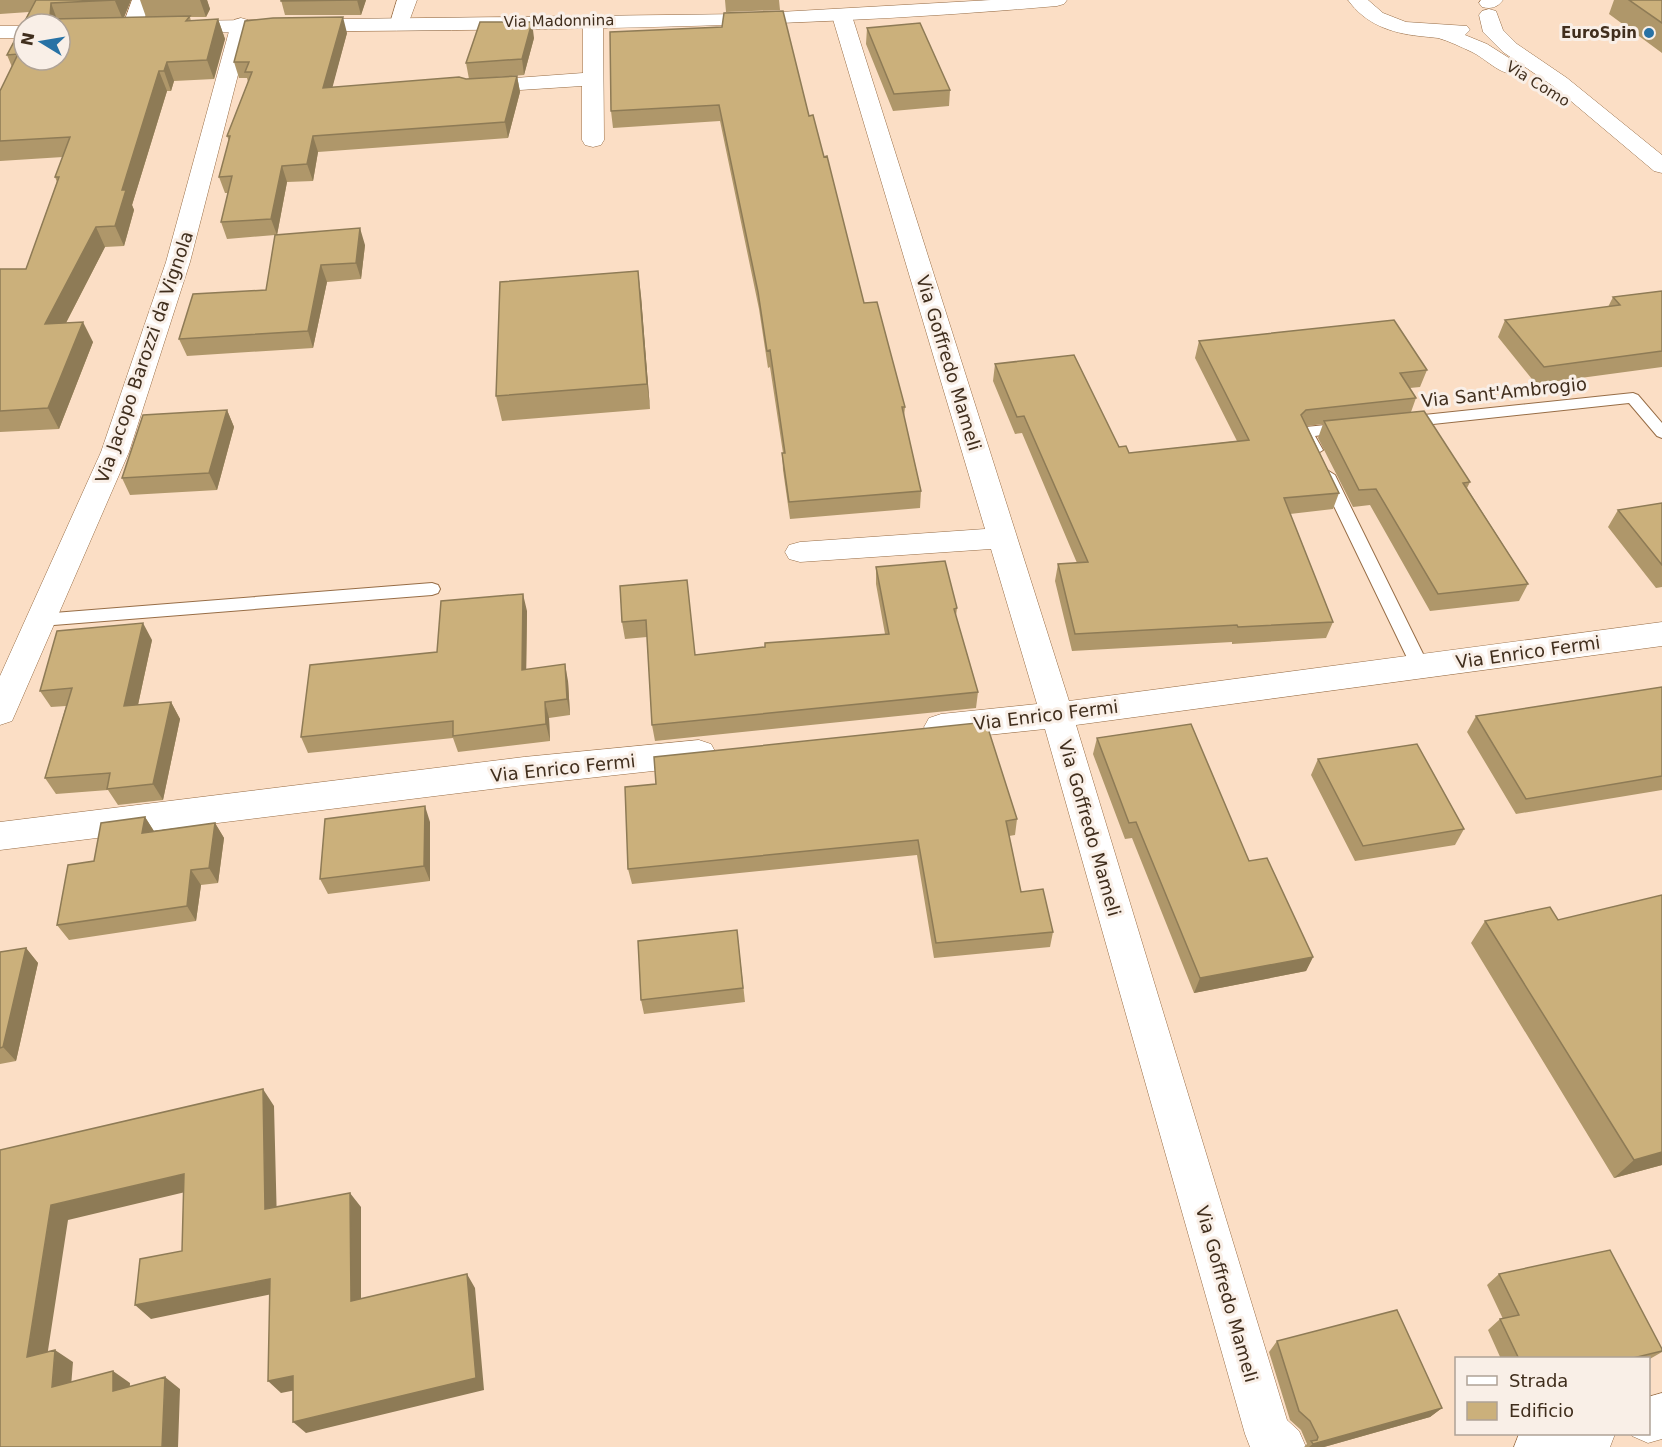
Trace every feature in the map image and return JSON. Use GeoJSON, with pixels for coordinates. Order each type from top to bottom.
{"type":"FeatureCollection","features":[{"type":"Feature","properties":{"kind":"street"},"geometry":{"type":"LineString","coordinates":[[132,28],[142,0]]}},
{"type":"Feature","properties":{"kind":"street"},"geometry":{"type":"LineString","coordinates":[[400,23],[407,0]]}},
{"type":"Feature","properties":{"kind":"street","name":"Via Madonnina"},"geometry":{"type":"LineString","coordinates":[[108,29],[241,24],[842,16],[1057,0]]}},
{"type":"Feature","properties":{"kind":"street"},"geometry":{"type":"LineString","coordinates":[[1354,1],[1382,20],[1420,30],[1440,32],[1472,27],[1483,22],[1490,5]]}},
{"type":"Feature","properties":{"kind":"street","name":"Via Como"},"geometry":{"type":"LineString","coordinates":[[1490,5],[1493,32],[1560,82],[1632,144]]}},
{"type":"Feature","properties":{"kind":"street","name":"Via Goffredo Mameli"},"geometry":{"type":"LineString","coordinates":[[842,16],[1057,715],[1276,1441]]}},
{"type":"Feature","properties":{"kind":"street"},"geometry":{"type":"LineString","coordinates":[[593,21],[593,140]]}},
{"type":"Feature","properties":{"kind":"street","name":"Via Jacopo Barozzi da Vignola"},"geometry":{"type":"LineString","coordinates":[[0,712],[115,452],[178,262],[241,24]]}},
{"type":"Feature","properties":{"kind":"street","name":"Via Como"},"geometry":{"type":"LineString","coordinates":[[1440,32],[1480,48],[1632,144],[1662,166]]}},
{"type":"Feature","properties":{"kind":"street"},"geometry":{"type":"LineString","coordinates":[[469,87],[592,79]]}},
{"type":"Feature","properties":{"kind":"street"},"geometry":{"type":"LineString","coordinates":[[800,552],[1003,538]]}},
{"type":"Feature","properties":{"kind":"street","name":"Via Enrico Fermi"},"geometry":{"type":"LineString","coordinates":[[915,730],[1057,715],[1662,634]]}},
{"type":"Feature","properties":{"kind":"street","name":"Via Enrico Fermi"},"geometry":{"type":"LineString","coordinates":[[0,836],[513,773],[725,750]]}},
{"type":"Feature","properties":{"kind":"street"},"geometry":{"type":"LineString","coordinates":[[1537,1447],[1588,1435]]}},
{"type":"Feature","properties":{"kind":"lane","name":"Via Sant'Ambrogio"},"geometry":{"type":"LineString","coordinates":[[1388,423],[1633,398],[1662,432]]}},
{"type":"Feature","properties":{"kind":"lane"},"geometry":{"type":"LineString","coordinates":[[1364,426],[1306,432],[1420,666]]}},
{"type":"Feature","properties":{"kind":"lane"},"geometry":{"type":"LineString","coordinates":[[41,620],[432,589]]}},
{"type":"Feature","properties":{"kind":"building"},"geometry":{"type":"Polygon","coordinates":[[[36,0],[116,0],[51,3],[50,12],[30,12],[36,0]]]}},
{"type":"Feature","properties":{"kind":"building"},"geometry":{"type":"Polygon","coordinates":[[[281,0],[357,0],[281,1],[281,0]]]}},
{"type":"Feature","properties":{"kind":"building"},"geometry":{"type":"Polygon","coordinates":[[[1629,0],[1662,0],[1662,23],[1629,0]]]}},
{"type":"Feature","properties":{"kind":"building"},"geometry":{"type":"Polygon","coordinates":[[[783,11],[809,116],[813,115],[824,157],[827,156],[864,303],[877,302],[905,407],[902,407],[921,491],[789,502],[782,453],[785,453],[770,350],[767,351],[758,292],[719,105],[611,111],[610,32],[722,27],[724,13],[783,11]]]}},
{"type":"Feature","properties":{"kind":"building"},"geometry":{"type":"Polygon","coordinates":[[[190,16],[186,21],[218,19],[207,60],[167,62],[164,71],[159,71],[122,190],[126,190],[115,226],[96,227],[45,324],[83,322],[48,408],[0,411],[0,269],[26,269],[59,177],[55,177],[70,137],[0,141],[0,91],[12,66],[12,72],[72,72],[72,19],[190,16]]]}},
{"type":"Feature","properties":{"kind":"building"},"geometry":{"type":"Polygon","coordinates":[[[343,17],[323,88],[459,77],[466,79],[517,76],[505,122],[313,136],[307,164],[282,166],[271,219],[221,222],[232,176],[219,177],[230,136],[227,136],[252,72],[245,72],[249,62],[234,62],[245,21],[273,18],[343,17]]]}},
{"type":"Feature","properties":{"kind":"building"},"geometry":{"type":"Polygon","coordinates":[[[480,22],[532,22],[522,59],[466,63],[480,22]]]}},
{"type":"Feature","properties":{"kind":"building"},"geometry":{"type":"Polygon","coordinates":[[[920,23],[950,90],[894,94],[867,28],[920,23]]]}},
{"type":"Feature","properties":{"kind":"building"},"geometry":{"type":"Polygon","coordinates":[[[12,46],[12,55],[7,55],[12,46]]]}},
{"type":"Feature","properties":{"kind":"building"},"geometry":{"type":"Polygon","coordinates":[[[360,228],[356,263],[321,265],[308,331],[179,339],[193,294],[266,290],[275,235],[360,228]]]}},
{"type":"Feature","properties":{"kind":"building"},"geometry":{"type":"Polygon","coordinates":[[[638,271],[647,384],[496,396],[500,282],[638,271]]]}},
{"type":"Feature","properties":{"kind":"building"},"geometry":{"type":"Polygon","coordinates":[[[1662,291],[1662,351],[1544,367],[1505,320],[1620,305],[1613,297],[1662,291]]]}},
{"type":"Feature","properties":{"kind":"building"},"geometry":{"type":"Polygon","coordinates":[[[1394,320],[1427,370],[1400,373],[1416,398],[1306,410],[1301,415],[1339,493],[1284,498],[1333,622],[1075,634],[1058,564],[1088,562],[1024,416],[1017,417],[995,364],[1074,355],[1119,447],[1126,446],[1129,453],[1249,440],[1199,341],[1394,320]]]}},
{"type":"Feature","properties":{"kind":"building"},"geometry":{"type":"Polygon","coordinates":[[[227,410],[209,473],[122,478],[143,415],[227,410]]]}},
{"type":"Feature","properties":{"kind":"building"},"geometry":{"type":"Polygon","coordinates":[[[1424,411],[1470,482],[1463,483],[1528,584],[1438,594],[1376,489],[1359,490],[1324,421],[1424,411]]]}},
{"type":"Feature","properties":{"kind":"building"},"geometry":{"type":"Polygon","coordinates":[[[1662,503],[1662,565],[1618,510],[1662,503]]]}},
{"type":"Feature","properties":{"kind":"building"},"geometry":{"type":"Polygon","coordinates":[[[945,561],[957,608],[954,609],[978,692],[652,725],[646,620],[622,622],[620,586],[687,580],[695,655],[765,647],[765,643],[889,634],[876,567],[945,561]]]}},
{"type":"Feature","properties":{"kind":"building"},"geometry":{"type":"Polygon","coordinates":[[[523,594],[522,670],[565,664],[567,699],[545,702],[546,724],[453,736],[453,721],[301,737],[310,665],[437,652],[441,601],[523,594]]]}},
{"type":"Feature","properties":{"kind":"building"},"geometry":{"type":"Polygon","coordinates":[[[143,623],[124,706],[171,702],[153,784],[107,789],[110,773],[45,778],[72,688],[40,691],[57,631],[143,623]]]}},
{"type":"Feature","properties":{"kind":"building"},"geometry":{"type":"Polygon","coordinates":[[[1662,687],[1662,776],[1526,799],[1476,716],[1662,687]]]}},
{"type":"Feature","properties":{"kind":"building"},"geometry":{"type":"Polygon","coordinates":[[[986,722],[1017,819],[1006,821],[1021,892],[1043,889],[1053,932],[936,943],[918,840],[628,869],[625,787],[656,784],[654,757],[986,722]]]}},
{"type":"Feature","properties":{"kind":"building"},"geometry":{"type":"Polygon","coordinates":[[[1191,724],[1249,861],[1267,858],[1313,957],[1200,978],[1136,822],[1129,823],[1097,738],[1191,724]]]}},
{"type":"Feature","properties":{"kind":"building"},"geometry":{"type":"Polygon","coordinates":[[[1417,744],[1464,829],[1363,846],[1318,759],[1417,744]]]}},
{"type":"Feature","properties":{"kind":"building"},"geometry":{"type":"Polygon","coordinates":[[[425,806],[424,866],[320,879],[325,819],[425,806]]]}},
{"type":"Feature","properties":{"kind":"building"},"geometry":{"type":"Polygon","coordinates":[[[145,817],[142,833],[215,823],[209,868],[191,870],[187,906],[57,925],[68,865],[94,861],[101,823],[145,817]]]}},
{"type":"Feature","properties":{"kind":"building"},"geometry":{"type":"Polygon","coordinates":[[[1662,895],[1662,1152],[1634,1160],[1485,921],[1550,907],[1558,920],[1662,895]]]}},
{"type":"Feature","properties":{"kind":"building"},"geometry":{"type":"Polygon","coordinates":[[[737,930],[743,988],[641,1000],[638,941],[737,930]]]}},
{"type":"Feature","properties":{"kind":"building"},"geometry":{"type":"Polygon","coordinates":[[[26,948],[3,1047],[0,1048],[0,952],[26,948]]]}},
{"type":"Feature","properties":{"kind":"building"},"geometry":{"type":"Polygon","coordinates":[[[263,1089],[265,1209],[350,1193],[351,1301],[467,1274],[476,1378],[293,1422],[293,1376],[268,1381],[270,1279],[135,1305],[140,1259],[182,1251],[184,1174],[51,1205],[27,1357],[55,1350],[52,1387],[113,1371],[113,1391],[165,1377],[162,1447],[0,1447],[0,1150],[263,1089]]]}},
{"type":"Feature","properties":{"kind":"building"},"geometry":{"type":"Polygon","coordinates":[[[1610,1250],[1662,1351],[1637,1357],[1518,1357],[1500,1319],[1519,1315],[1499,1274],[1610,1250]]]}},
{"type":"Feature","properties":{"kind":"building"},"geometry":{"type":"Polygon","coordinates":[[[1397,1310],[1442,1408],[1313,1444],[1311,1441],[1317,1440],[1318,1437],[1310,1421],[1299,1411],[1277,1341],[1397,1310]]]}},
{"type":"Feature","properties":{"kind":"place","name":"EuroSpin"},"geometry":{"type":"Point","coordinates":[1649,33]}}]}
